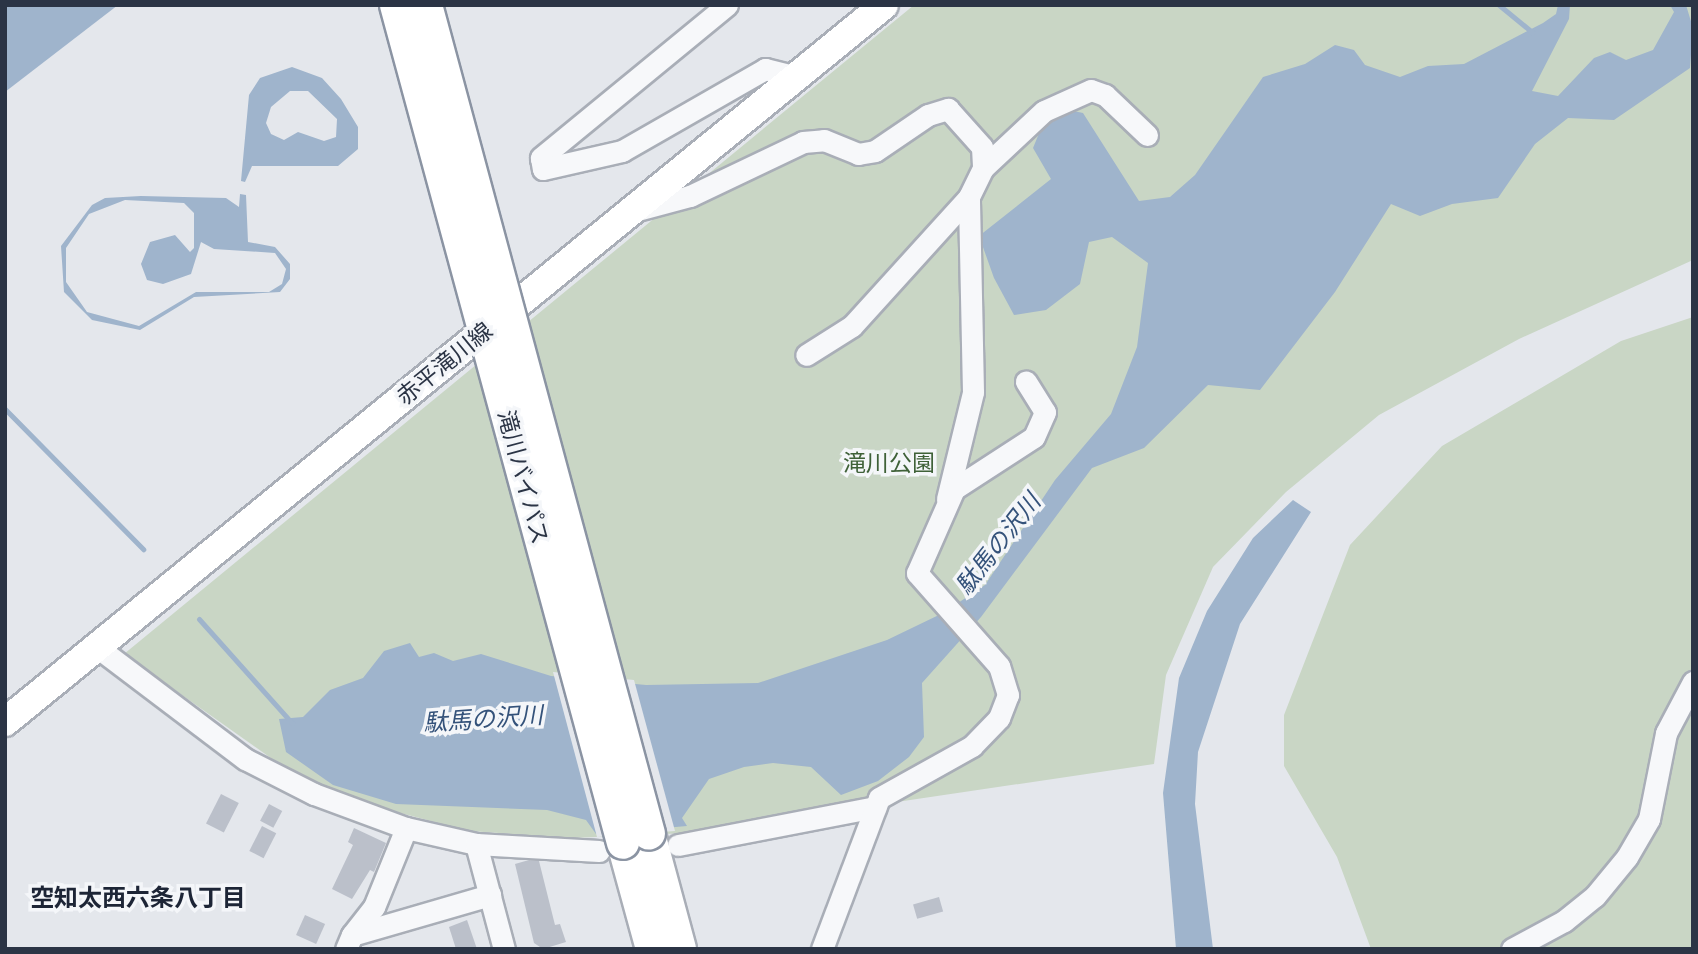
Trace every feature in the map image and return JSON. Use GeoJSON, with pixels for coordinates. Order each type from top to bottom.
{"type":"FeatureCollection","features":[{"type":"Feature","properties":{"kind":"highway","name":"滝川バイパス"},"geometry":{"type":"LineString","coordinates":[[396,5],[652,949]]}},
{"type":"Feature","properties":{"kind":"highway","name":"滝川バイパス"},"geometry":{"type":"LineString","coordinates":[[426,5],[624,843],[680,949]]}},
{"type":"Feature","properties":{"kind":"main road","name":"赤平滝川線"},"geometry":{"type":"LineString","coordinates":[[5,722],[884,5]]}},
{"type":"Feature","properties":{"kind":"street"},"geometry":{"type":"LineString","coordinates":[[727,5],[541,158],[543,169],[622,151],[765,69],[796,77]]}},
{"type":"Feature","properties":{"kind":"street"},"geometry":{"type":"LineString","coordinates":[[806,355],[852,326],[969,197],[983,168],[1044,111],[1091,90],[1105,95],[1147,135]]}},
{"type":"Feature","properties":{"kind":"street"},"geometry":{"type":"LineString","coordinates":[[629,213],[690,196],[803,142],[824,140],[858,154],[875,151],[928,115],[947,109],[982,148],[983,168]]}},
{"type":"Feature","properties":{"kind":"street"},"geometry":{"type":"LineString","coordinates":[[822,949],[875,807],[891,790],[972,746],[999,718],[1008,695],[999,666],[917,573],[947,499],[973,392],[969,197]]}},
{"type":"Feature","properties":{"kind":"street"},"geometry":{"type":"LineString","coordinates":[[947,499],[1034,437],[1045,412],[1026,381]]}},
{"type":"Feature","properties":{"kind":"street"},"geometry":{"type":"LineString","coordinates":[[97,647],[245,759],[314,794],[406,828],[476,844],[624,843]]}},
{"type":"Feature","properties":{"kind":"street"},"geometry":{"type":"LineString","coordinates":[[1512,949],[1564,921],[1595,896],[1626,857],[1649,819],[1666,733],[1693,682]]}},
{"type":"Feature","properties":{"kind":"street"},"geometry":{"type":"LineString","coordinates":[[678,845],[875,807]]}},
{"type":"Feature","properties":{"kind":"street"},"geometry":{"type":"LineString","coordinates":[[349,942],[374,907],[406,828]]}},
{"type":"Feature","properties":{"kind":"street"},"geometry":{"type":"LineString","coordinates":[[476,844],[504,949]]}},
{"type":"Feature","properties":{"kind":"street"},"geometry":{"type":"LineString","coordinates":[[349,942],[490,895]]}},
{"type":"Feature","properties":{"kind":"green space","name":"滝川公園"},"geometry":{"type":"Polygon","coordinates":[[[914,5],[1693,5],[1693,260],[1519,339],[1379,415],[1286,492],[1213,567],[1166,675],[1154,764],[687,833],[573,838],[469,831],[351,800],[275,761],[124,654],[914,5]]]}},
{"type":"Feature","properties":{"kind":"green space"},"geometry":{"type":"Polygon","coordinates":[[[1693,317],[1693,949],[1371,949],[1337,857],[1284,766],[1284,715],[1350,545],[1442,446],[1621,341],[1693,317]]]}},
{"type":"Feature","properties":{"kind":"water"},"geometry":{"type":"Polygon","coordinates":[[[5,5],[118,5],[5,92],[5,5]]]}},
{"type":"Feature","properties":{"kind":"water"},"geometry":{"type":"Polygon","coordinates":[[[1558,5],[1570,5],[1569,19],[1532,91],[1558,96],[1594,58],[1610,52],[1626,60],[1653,50],[1674,12],[1670,5],[1686,5],[1693,28],[1690,68],[1614,120],[1568,118],[1535,144],[1498,198],[1452,204],[1420,216],[1391,204],[1335,292],[1260,390],[1208,385],[1144,448],[1092,468],[981,617],[922,683],[924,737],[909,757],[878,781],[841,795],[811,767],[773,763],[744,767],[709,779],[682,818],[687,826],[596,834],[586,820],[547,810],[396,804],[333,785],[286,752],[279,719],[303,717],[330,690],[363,678],[384,651],[410,643],[419,657],[434,653],[453,661],[481,654],[551,676],[646,685],[758,683],[887,640],[943,613],[985,585],[1055,480],[1111,414],[1137,347],[1148,263],[1112,237],[1089,242],[1080,284],[1046,310],[1014,315],[994,278],[979,236],[1051,179],[1033,148],[1042,126],[1064,109],[1083,113],[1139,201],[1170,197],[1195,175],[1263,77],[1305,64],[1335,45],[1354,50],[1365,65],[1400,77],[1428,66],[1464,64],[1543,23],[1556,14],[1558,5]]]}},
{"type":"Feature","properties":{"kind":"water"},"geometry":{"type":"Polygon","coordinates":[[[292,67],[322,78],[341,99],[358,127],[358,149],[338,166],[252,166],[245,182],[241,181],[249,95],[260,78],[292,67]],[[290,91],[271,107],[266,123],[271,134],[284,140],[298,132],[324,141],[336,137],[337,119],[308,91],[290,91]]]}},
{"type":"Feature","properties":{"kind":"water"},"geometry":{"type":"Polygon","coordinates":[[[240,194],[246,195],[248,242],[275,247],[290,264],[290,279],[280,292],[194,297],[140,330],[92,320],[64,292],[61,246],[92,205],[105,198],[226,198],[239,207],[240,194]],[[125,200],[89,214],[66,248],[66,282],[87,312],[139,326],[196,292],[269,292],[282,284],[286,269],[275,253],[214,249],[201,242],[191,274],[163,284],[147,280],[141,264],[150,242],[175,235],[190,252],[194,248],[194,213],[184,203],[125,200]]]}},
{"type":"Feature","properties":{"kind":"water"},"geometry":{"type":"Polygon","coordinates":[[[1293,500],[1311,512],[1240,624],[1198,752],[1195,804],[1213,949],[1176,949],[1163,793],[1179,678],[1207,611],[1253,538],[1293,500]]]}},
{"type":"Feature","properties":{"kind":"pier"},"geometry":{"type":"Polygon","coordinates":[[[553,672],[634,680],[675,831],[597,837],[553,672]]]}},
{"type":"Feature","properties":{"kind":"building"},"geometry":{"type":"Polygon","coordinates":[[[221,794],[239,803],[224,832],[206,823],[221,794]]]}},
{"type":"Feature","properties":{"kind":"building"},"geometry":{"type":"Polygon","coordinates":[[[269,804],[282,811],[273,828],[260,821],[269,804]]]}},
{"type":"Feature","properties":{"kind":"building"},"geometry":{"type":"Polygon","coordinates":[[[262,826],[276,833],[264,858],[249,851],[262,826]]]}},
{"type":"Feature","properties":{"kind":"building"},"geometry":{"type":"Polygon","coordinates":[[[354,828],[386,843],[374,872],[370,870],[352,899],[332,889],[353,845],[348,842],[354,828]]]}},
{"type":"Feature","properties":{"kind":"building"},"geometry":{"type":"Polygon","coordinates":[[[529,860],[539,861],[555,925],[560,924],[566,942],[543,949],[534,943],[515,864],[529,860]]]}},
{"type":"Feature","properties":{"kind":"building"},"geometry":{"type":"Polygon","coordinates":[[[939,897],[943,911],[917,919],[913,904],[939,897]]]}},
{"type":"Feature","properties":{"kind":"building"},"geometry":{"type":"Polygon","coordinates":[[[305,915],[325,924],[316,944],[296,935],[305,915]]]}},
{"type":"Feature","properties":{"kind":"building"},"geometry":{"type":"Polygon","coordinates":[[[467,920],[477,949],[456,949],[449,927],[467,920]]]}},
{"type":"Feature","properties":{"kind":"waterway","name":"駄馬の沢川"},"geometry":{"type":"LineString","coordinates":[[1499,5],[1532,32]]}},
{"type":"Feature","properties":{"kind":"waterway","name":"駄馬の沢川"},"geometry":{"type":"LineString","coordinates":[[5,409],[143,549]]}},
{"type":"Feature","properties":{"kind":"waterway","name":"駄馬の沢川"},"geometry":{"type":"LineString","coordinates":[[199,619],[292,723]]}},
{"type":"Feature","properties":{"kind":"district","name":"空知太西六条八丁目"},"geometry":{"type":"Point","coordinates":[138,898]}}]}
